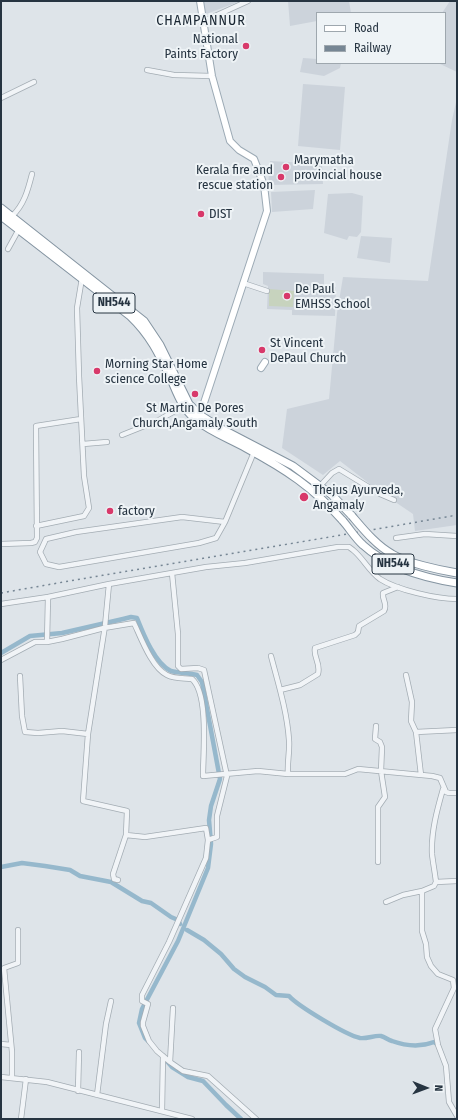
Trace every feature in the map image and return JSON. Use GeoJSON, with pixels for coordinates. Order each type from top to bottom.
{"type":"FeatureCollection","features":[{"type":"Feature","properties":{"kind":"highway","name":"NH544"},"geometry":{"type":"LineString","coordinates":[[1,208],[144,320],[160,345],[189,404],[198,417],[283,460],[332,495],[370,537],[393,554],[426,566],[457,573]]}},
{"type":"Feature","properties":{"kind":"highway","name":"NH544"},"geometry":{"type":"LineString","coordinates":[[1,216],[130,316],[148,335],[184,406],[210,429],[286,471],[325,501],[362,544],[374,554],[408,571],[430,578],[457,583]]}},
{"type":"Feature","properties":{"kind":"highway"},"geometry":{"type":"LineString","coordinates":[[325,501],[332,495]]}},
{"type":"Feature","properties":{"kind":"main road"},"geometry":{"type":"LineString","coordinates":[[198,417],[267,211],[264,186],[254,159],[239,150],[230,141],[212,76],[200,1]]}},
{"type":"Feature","properties":{"kind":"main road"},"geometry":{"type":"LineString","coordinates":[[261,368],[264,362]]}},
{"type":"Feature","properties":{"kind":"street"},"geometry":{"type":"LineString","coordinates":[[204,21],[248,1]]}},
{"type":"Feature","properties":{"kind":"street"},"geometry":{"type":"LineString","coordinates":[[147,70],[174,75],[212,76]]}},
{"type":"Feature","properties":{"kind":"street"},"geometry":{"type":"LineString","coordinates":[[1,98],[34,82]]}},
{"type":"Feature","properties":{"kind":"street"},"geometry":{"type":"LineString","coordinates":[[12,216],[18,211],[27,195],[32,174]]}},
{"type":"Feature","properties":{"kind":"street"},"geometry":{"type":"LineString","coordinates":[[8,249],[19,229]]}},
{"type":"Feature","properties":{"kind":"street"},"geometry":{"type":"LineString","coordinates":[[36,526],[84,516],[88,512],[89,508],[84,476],[77,308],[82,278]]}},
{"type":"Feature","properties":{"kind":"street"},"geometry":{"type":"LineString","coordinates":[[243,283],[267,291]]}},
{"type":"Feature","properties":{"kind":"street"},"geometry":{"type":"LineString","coordinates":[[122,435],[158,421],[184,406]]}},
{"type":"Feature","properties":{"kind":"street"},"geometry":{"type":"LineString","coordinates":[[1,544],[31,543],[35,542],[37,538],[36,426],[81,419]]}},
{"type":"Feature","properties":{"kind":"street"},"geometry":{"type":"LineString","coordinates":[[83,444],[107,442]]}},
{"type":"Feature","properties":{"kind":"street"},"geometry":{"type":"LineString","coordinates":[[225,522],[182,517],[76,532],[46,539],[40,552],[46,564],[59,567],[199,543],[216,538],[225,522],[254,452]]}},
{"type":"Feature","properties":{"kind":"street"},"geometry":{"type":"LineString","coordinates":[[320,486],[332,473],[339,469],[380,494],[394,500]]}},
{"type":"Feature","properties":{"kind":"street"},"geometry":{"type":"LineString","coordinates":[[396,538],[425,534],[457,536]]}},
{"type":"Feature","properties":{"kind":"street"},"geometry":{"type":"LineString","coordinates":[[1,604],[48,597],[109,584],[206,567],[245,563],[338,547],[348,547],[357,553],[381,579],[398,587],[443,598],[457,599]]}},
{"type":"Feature","properties":{"kind":"street"},"geometry":{"type":"LineString","coordinates":[[172,574],[178,634],[178,666],[181,670],[198,668],[204,670],[227,779],[217,816],[217,837],[211,839]]}},
{"type":"Feature","properties":{"kind":"street"},"geometry":{"type":"LineString","coordinates":[[109,584],[88,734],[82,800],[127,811],[126,835],[113,874],[114,879],[118,880]]}},
{"type":"Feature","properties":{"kind":"street"},"geometry":{"type":"LineString","coordinates":[[280,690],[300,685],[318,674],[320,666],[314,652],[315,648],[355,635],[358,632],[359,626],[384,611],[386,605],[382,597],[384,591],[398,587]]}},
{"type":"Feature","properties":{"kind":"street"},"geometry":{"type":"LineString","coordinates":[[47,642],[48,597]]}},
{"type":"Feature","properties":{"kind":"street"},"geometry":{"type":"LineString","coordinates":[[1,660],[35,642],[47,642],[76,636],[104,627],[134,623],[144,647],[162,672],[172,677],[192,679],[195,681],[201,696],[204,710],[203,776],[258,771],[288,774],[345,774],[358,769],[440,778],[443,789],[437,811],[432,854],[436,882],[434,886],[403,895],[386,902]]}},
{"type":"Feature","properties":{"kind":"street"},"geometry":{"type":"LineString","coordinates":[[271,656],[280,690],[289,741],[287,765],[288,774]]}},
{"type":"Feature","properties":{"kind":"street"},"geometry":{"type":"LineString","coordinates":[[406,675],[412,702],[412,725],[416,732],[421,775]]}},
{"type":"Feature","properties":{"kind":"street"},"geometry":{"type":"LineString","coordinates":[[20,676],[22,716],[25,732],[38,733],[62,731],[88,734]]}},
{"type":"Feature","properties":{"kind":"street"},"geometry":{"type":"LineString","coordinates":[[376,726],[375,739],[380,742],[382,747],[381,771],[385,797],[378,807],[378,862]]}},
{"type":"Feature","properties":{"kind":"street"},"geometry":{"type":"LineString","coordinates":[[416,732],[457,730]]}},
{"type":"Feature","properties":{"kind":"street"},"geometry":{"type":"LineString","coordinates":[[443,789],[449,793],[457,793]]}},
{"type":"Feature","properties":{"kind":"street"},"geometry":{"type":"LineString","coordinates":[[126,835],[145,836],[206,828],[211,839],[206,858],[180,918],[141,998],[148,1004],[143,1026],[149,1042],[170,1062],[186,1072],[208,1076],[256,1119]]}},
{"type":"Feature","properties":{"kind":"street"},"geometry":{"type":"LineString","coordinates":[[436,882],[457,881]]}},
{"type":"Feature","properties":{"kind":"street"},"geometry":{"type":"LineString","coordinates":[[422,890],[422,931],[426,944],[427,957],[431,966],[438,974],[453,980],[454,988],[435,1029],[438,1045],[444,1057],[446,1066],[449,1102],[457,1116]]}},
{"type":"Feature","properties":{"kind":"street"},"geometry":{"type":"LineString","coordinates":[[12,1078],[11,1045],[4,968],[18,963],[18,930]]}},
{"type":"Feature","properties":{"kind":"street"},"geometry":{"type":"LineString","coordinates":[[1,1000],[7,999]]}},
{"type":"Feature","properties":{"kind":"street"},"geometry":{"type":"LineString","coordinates":[[97,1095],[106,1024],[111,1001]]}},
{"type":"Feature","properties":{"kind":"street"},"geometry":{"type":"LineString","coordinates":[[170,1062],[173,1008]]}},
{"type":"Feature","properties":{"kind":"street"},"geometry":{"type":"LineString","coordinates":[[1,1044],[11,1045]]}},
{"type":"Feature","properties":{"kind":"street"},"geometry":{"type":"LineString","coordinates":[[78,1091],[79,1052]]}},
{"type":"Feature","properties":{"kind":"street"},"geometry":{"type":"LineString","coordinates":[[162,1111],[163,1056]]}},
{"type":"Feature","properties":{"kind":"street"},"geometry":{"type":"LineString","coordinates":[[1,1077],[47,1082],[192,1119]]}},
{"type":"Feature","properties":{"kind":"street"},"geometry":{"type":"LineString","coordinates":[[21,1119],[26,1079]]}},
{"type":"Feature","properties":{"kind":"shaded area"},"geometry":{"type":"Polygon","coordinates":[[[203,1],[241,1],[206,14],[203,1]]]}},
{"type":"Feature","properties":{"kind":"shaded area"},"geometry":{"type":"Polygon","coordinates":[[[288,1],[349,1],[351,12],[316,12],[316,21],[290,26],[288,1]]]}},
{"type":"Feature","properties":{"kind":"shaded area"},"geometry":{"type":"Polygon","coordinates":[[[450,1],[457,1],[457,72],[440,64],[446,64],[446,12],[443,12],[450,1]]]}},
{"type":"Feature","properties":{"kind":"shaded area"},"geometry":{"type":"Polygon","coordinates":[[[303,58],[316,59],[316,64],[341,64],[340,68],[324,76],[300,72],[303,58]]]}},
{"type":"Feature","properties":{"kind":"shaded area"},"geometry":{"type":"Polygon","coordinates":[[[303,84],[345,87],[340,150],[298,146],[303,84]]]}},
{"type":"Feature","properties":{"kind":"shaded area"},"geometry":{"type":"Polygon","coordinates":[[[457,98],[457,525],[415,531],[413,514],[379,491],[340,461],[323,475],[282,448],[287,409],[329,399],[337,313],[343,277],[428,281],[452,120],[457,98]]]}},
{"type":"Feature","properties":{"kind":"shaded area"},"geometry":{"type":"Polygon","coordinates":[[[270,161],[322,164],[323,184],[268,185],[270,161]]]}},
{"type":"Feature","properties":{"kind":"shaded area"},"geometry":{"type":"Polygon","coordinates":[[[315,190],[313,209],[272,212],[271,192],[315,190]]]}},
{"type":"Feature","properties":{"kind":"shaded area"},"geometry":{"type":"Polygon","coordinates":[[[352,193],[363,196],[361,232],[357,237],[349,236],[347,240],[324,233],[328,194],[352,193]]]}},
{"type":"Feature","properties":{"kind":"shaded area"},"geometry":{"type":"Polygon","coordinates":[[[361,236],[392,238],[390,263],[357,258],[361,236]]]}},
{"type":"Feature","properties":{"kind":"shaded area"},"geometry":{"type":"Polygon","coordinates":[[[263,272],[324,274],[324,286],[336,287],[335,316],[292,315],[292,310],[267,309],[268,286],[263,284],[263,272]]]}},
{"type":"Feature","properties":{"kind":"green space"},"geometry":{"type":"Polygon","coordinates":[[[269,289],[294,291],[293,307],[269,306],[269,289]]]}},
{"type":"Feature","properties":{"kind":"waterway"},"geometry":{"type":"LineString","coordinates":[[1,653],[30,636],[62,633],[131,617],[137,618],[150,648],[165,667],[171,671],[197,675],[202,682],[220,779],[211,806],[209,820],[211,844],[208,868],[178,941],[142,1009],[139,1023],[145,1038],[150,1043]]}},
{"type":"Feature","properties":{"kind":"waterway"},"geometry":{"type":"LineString","coordinates":[[1,867],[22,863],[45,866],[70,870],[80,876],[111,882],[142,901],[151,903],[178,920],[180,924]]}},
{"type":"Feature","properties":{"kind":"waterway"},"geometry":{"type":"LineString","coordinates":[[187,930],[204,940],[221,954],[234,969],[245,977],[265,987],[276,995],[289,996],[312,1013],[353,1036],[360,1038],[381,1036],[391,1041],[408,1045],[424,1045],[434,1042],[438,1045]]}},
{"type":"Feature","properties":{"kind":"waterway"},"geometry":{"type":"LineString","coordinates":[[166,1060],[172,1067],[188,1077],[203,1081],[241,1119]]}},
{"type":"Feature","properties":{"kind":"railway"},"geometry":{"type":"LineString","coordinates":[[1,593],[457,515]]}},
{"type":"Feature","properties":{"kind":"place","name":"National Paints Factory"},"geometry":{"type":"Point","coordinates":[246,46]}},
{"type":"Feature","properties":{"kind":"place","name":"Marymatha provincial house"},"geometry":{"type":"Point","coordinates":[286,167]}},
{"type":"Feature","properties":{"kind":"place","name":"Kerala fire and rescue station"},"geometry":{"type":"Point","coordinates":[281,177]}},
{"type":"Feature","properties":{"kind":"place","name":"DIST"},"geometry":{"type":"Point","coordinates":[201,214]}},
{"type":"Feature","properties":{"kind":"place","name":"De Paul EMHSS School"},"geometry":{"type":"Point","coordinates":[287,296]}},
{"type":"Feature","properties":{"kind":"place","name":"St Vincent DePaul Church"},"geometry":{"type":"Point","coordinates":[262,350]}},
{"type":"Feature","properties":{"kind":"place","name":"Morning Star Home science College"},"geometry":{"type":"Point","coordinates":[97,371]}},
{"type":"Feature","properties":{"kind":"place","name":"St Martin De Pores Church,Angamaly South"},"geometry":{"type":"Point","coordinates":[195,394]}},
{"type":"Feature","properties":{"kind":"place","name":"Thejus Ayurveda, Angamaly"},"geometry":{"type":"Point","coordinates":[304,497]}},
{"type":"Feature","properties":{"kind":"place","name":"factory"},"geometry":{"type":"Point","coordinates":[110,511]}},
{"type":"Feature","properties":{"kind":"district","name":"CHAMPANNUR"},"geometry":{"type":"Point","coordinates":[201,21]}}]}
